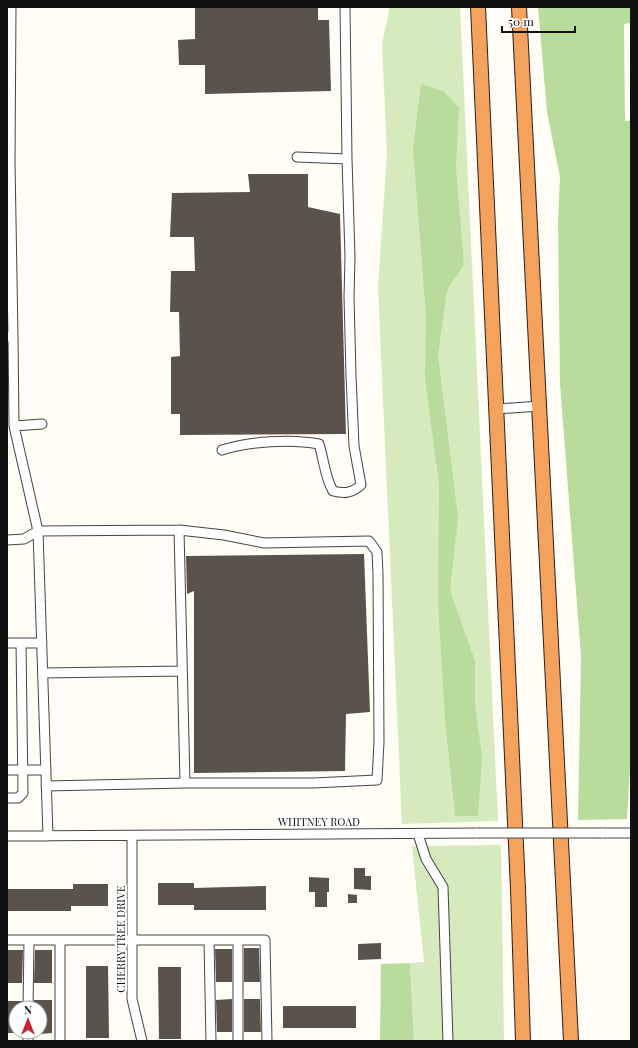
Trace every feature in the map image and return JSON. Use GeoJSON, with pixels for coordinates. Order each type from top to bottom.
{"type":"FeatureCollection","features":[{"type":"Feature","properties":{"kind":"highway"},"geometry":{"type":"LineString","coordinates":[[478,7],[517,881],[522,1041]]}},
{"type":"Feature","properties":{"kind":"highway"},"geometry":{"type":"LineString","coordinates":[[520,7],[571,1041]]}},
{"type":"Feature","properties":{"kind":"street"},"geometry":{"type":"LineString","coordinates":[[11,7],[8,75],[10,337],[14,426],[38,531],[48,836]]}},
{"type":"Feature","properties":{"kind":"street"},"geometry":{"type":"LineString","coordinates":[[222,450],[238,445],[304,441],[320,444],[325,462],[327,482],[333,491],[343,493],[354,491],[361,485],[354,446],[348,297],[350,257],[345,7]]}},
{"type":"Feature","properties":{"kind":"street"},"geometry":{"type":"LineString","coordinates":[[297,157],[347,158]]}},
{"type":"Feature","properties":{"kind":"street"},"geometry":{"type":"LineString","coordinates":[[496,409],[540,406]]}},
{"type":"Feature","properties":{"kind":"street"},"geometry":{"type":"LineString","coordinates":[[14,426],[42,424]]}},
{"type":"Feature","properties":{"kind":"street"},"geometry":{"type":"LineString","coordinates":[[179,530],[185,783]]}},
{"type":"Feature","properties":{"kind":"street"},"geometry":{"type":"LineString","coordinates":[[7,540],[24,539],[38,531],[179,530],[264,543],[369,541],[377,552],[377,780],[313,783],[185,783],[46,786]]}},
{"type":"Feature","properties":{"kind":"street"},"geometry":{"type":"LineString","coordinates":[[7,643],[42,643]]}},
{"type":"Feature","properties":{"kind":"street"},"geometry":{"type":"LineString","coordinates":[[7,798],[18,798],[23,793],[24,770],[21,643]]}},
{"type":"Feature","properties":{"kind":"street"},"geometry":{"type":"LineString","coordinates":[[43,673],[182,671]]}},
{"type":"Feature","properties":{"kind":"street"},"geometry":{"type":"LineString","coordinates":[[7,770],[46,770]]}},
{"type":"Feature","properties":{"kind":"street","name":"WHITNEY ROAD"},"geometry":{"type":"LineString","coordinates":[[7,836],[631,833]]}},
{"type":"Feature","properties":{"kind":"street"},"geometry":{"type":"LineString","coordinates":[[418,834],[426,859],[443,887],[448,1041]]}},
{"type":"Feature","properties":{"kind":"street","name":"CHERRY TREE DRIVE"},"geometry":{"type":"LineString","coordinates":[[132,836],[134,940],[132,999],[142,1041]]}},
{"type":"Feature","properties":{"kind":"street"},"geometry":{"type":"LineString","coordinates":[[7,940],[265,940],[267,1041]]}},
{"type":"Feature","properties":{"kind":"street"},"geometry":{"type":"LineString","coordinates":[[28,1000],[29,940]]}},
{"type":"Feature","properties":{"kind":"street"},"geometry":{"type":"LineString","coordinates":[[209,940],[211,1041]]}},
{"type":"Feature","properties":{"kind":"street"},"geometry":{"type":"LineString","coordinates":[[238,940],[238,1041]]}},
{"type":"Feature","properties":{"kind":"street"},"geometry":{"type":"LineString","coordinates":[[60,941],[60,1041]]}},
{"type":"Feature","properties":{"kind":"green space"},"geometry":{"type":"Polygon","coordinates":[[[390,7],[460,7],[498,821],[402,824],[378,288],[387,154],[382,44],[390,7]]]}},
{"type":"Feature","properties":{"kind":"green space"},"geometry":{"type":"Polygon","coordinates":[[[538,7],[631,7],[631,23],[624,24],[625,121],[631,121],[631,751],[627,819],[578,820],[581,656],[560,384],[558,222],[560,177],[547,112],[538,7]]]}},
{"type":"Feature","properties":{"kind":"green space"},"geometry":{"type":"Polygon","coordinates":[[[421,84],[443,91],[459,107],[456,168],[464,265],[447,290],[438,355],[458,518],[450,591],[475,661],[475,704],[482,757],[478,816],[455,816],[445,720],[438,602],[439,485],[425,378],[426,315],[413,149],[421,84]]]}},
{"type":"Feature","properties":{"kind":"green space"},"geometry":{"type":"Polygon","coordinates":[[[501,845],[504,1041],[414,1041],[410,963],[424,962],[412,846],[501,845]]]}},
{"type":"Feature","properties":{"kind":"green space"},"geometry":{"type":"Polygon","coordinates":[[[410,963],[414,1041],[380,1041],[381,964],[410,963]]]}},
{"type":"Feature","properties":{"kind":"building"},"geometry":{"type":"Polygon","coordinates":[[[195,7],[318,7],[318,20],[329,20],[331,91],[205,94],[205,65],[179,65],[178,40],[195,39],[195,7]]]}},
{"type":"Feature","properties":{"kind":"building"},"geometry":{"type":"Polygon","coordinates":[[[248,174],[308,174],[308,207],[340,214],[346,434],[180,435],[180,414],[171,414],[171,357],[180,356],[179,312],[170,312],[171,271],[195,271],[194,237],[170,237],[172,193],[250,192],[248,174]]]}},
{"type":"Feature","properties":{"kind":"building"},"geometry":{"type":"Polygon","coordinates":[[[364,554],[370,712],[346,714],[345,771],[194,773],[194,591],[187,594],[186,556],[364,554]]]}},
{"type":"Feature","properties":{"kind":"building"},"geometry":{"type":"Polygon","coordinates":[[[354,868],[365,868],[365,876],[371,876],[371,890],[354,889],[354,868]]]}},
{"type":"Feature","properties":{"kind":"building"},"geometry":{"type":"Polygon","coordinates":[[[309,877],[329,878],[327,907],[315,907],[315,892],[309,892],[309,877]]]}},
{"type":"Feature","properties":{"kind":"building"},"geometry":{"type":"Polygon","coordinates":[[[158,883],[194,883],[194,888],[266,886],[266,910],[194,910],[194,905],[158,905],[158,883]]]}},
{"type":"Feature","properties":{"kind":"building"},"geometry":{"type":"Polygon","coordinates":[[[73,884],[108,884],[108,906],[71,906],[71,911],[7,911],[7,889],[73,889],[73,884]]]}},
{"type":"Feature","properties":{"kind":"building"},"geometry":{"type":"Polygon","coordinates":[[[348,894],[357,895],[357,903],[348,903],[348,894]]]}},
{"type":"Feature","properties":{"kind":"building"},"geometry":{"type":"Polygon","coordinates":[[[381,943],[381,959],[358,960],[358,944],[381,943]]]}},
{"type":"Feature","properties":{"kind":"building"},"geometry":{"type":"Polygon","coordinates":[[[244,948],[259,948],[260,982],[244,982],[244,948]]]}},
{"type":"Feature","properties":{"kind":"building"},"geometry":{"type":"Polygon","coordinates":[[[215,949],[232,949],[232,982],[216,982],[215,949]]]}},
{"type":"Feature","properties":{"kind":"building"},"geometry":{"type":"Polygon","coordinates":[[[7,950],[23,950],[22,983],[7,983],[7,950]]]}},
{"type":"Feature","properties":{"kind":"building"},"geometry":{"type":"Polygon","coordinates":[[[35,950],[52,950],[52,983],[34,983],[35,950]]]}},
{"type":"Feature","properties":{"kind":"building"},"geometry":{"type":"Polygon","coordinates":[[[86,966],[108,966],[109,1038],[86,1038],[86,966]]]}},
{"type":"Feature","properties":{"kind":"building"},"geometry":{"type":"Polygon","coordinates":[[[158,967],[181,967],[181,1039],[159,1039],[158,967]]]}},
{"type":"Feature","properties":{"kind":"building"},"geometry":{"type":"Polygon","coordinates":[[[232,999],[232,1032],[217,1032],[216,1000],[232,999]]]}},
{"type":"Feature","properties":{"kind":"building"},"geometry":{"type":"Polygon","coordinates":[[[244,999],[260,999],[261,1032],[244,1032],[244,999]]]}},
{"type":"Feature","properties":{"kind":"building"},"geometry":{"type":"Polygon","coordinates":[[[48,1000],[52,1000],[52,1033],[48,1033],[48,1000]]]}},
{"type":"Feature","properties":{"kind":"building"},"geometry":{"type":"Polygon","coordinates":[[[7,1001],[8,1001],[8,1033],[7,1001]]]}},
{"type":"Feature","properties":{"kind":"building"},"geometry":{"type":"Polygon","coordinates":[[[283,1006],[356,1006],[356,1028],[283,1028],[283,1006]]]}}]}
